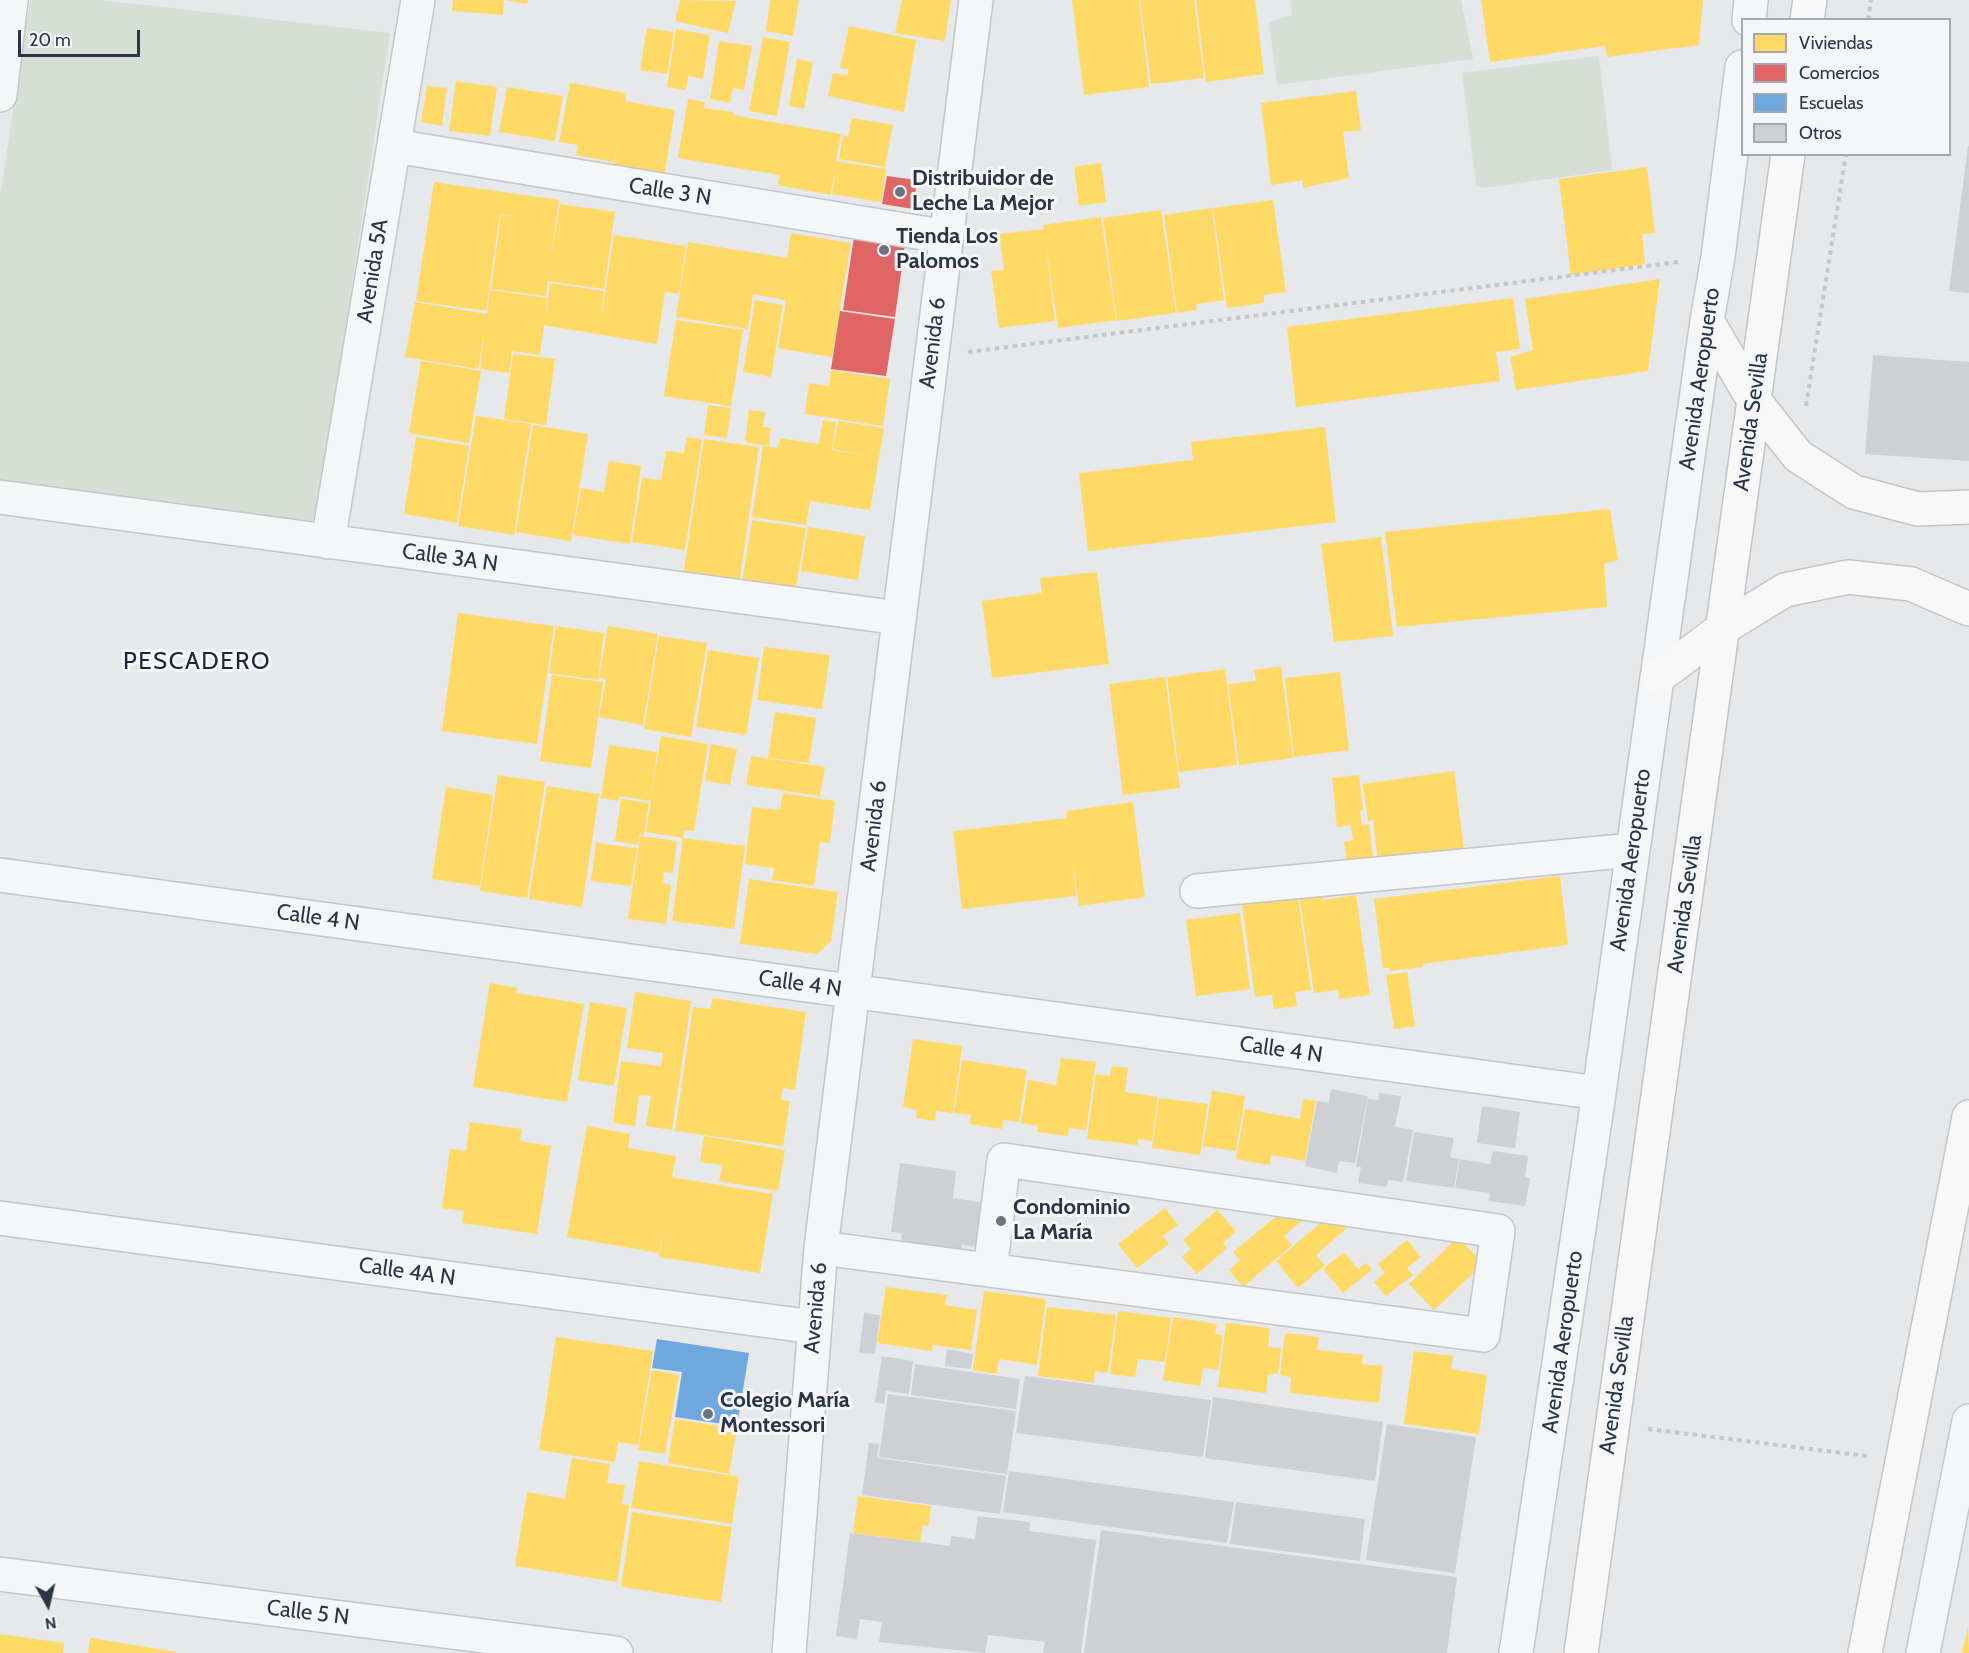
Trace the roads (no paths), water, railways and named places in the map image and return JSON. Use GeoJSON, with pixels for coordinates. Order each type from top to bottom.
{"type":"FeatureCollection","features":[{"type":"Feature","properties":{"kind":"main road"},"geometry":{"type":"LineString","coordinates":[[1807,18],[1810,0]]}},
{"type":"Feature","properties":{"kind":"main road","name":"Avenida Sevilla"},"geometry":{"type":"LineString","coordinates":[[1581,1653],[1788,156]]}},
{"type":"Feature","properties":{"kind":"main road"},"geometry":{"type":"LineString","coordinates":[[1707,321],[1753,399],[1798,456],[1854,492],[1918,509],[1969,507]]}},
{"type":"Feature","properties":{"kind":"main road"},"geometry":{"type":"LineString","coordinates":[[1657,678],[1724,628],[1785,590],[1848,577],[1911,584],[1969,609]]}},
{"type":"Feature","properties":{"kind":"main road"},"geometry":{"type":"LineString","coordinates":[[1865,1653],[1969,1117]]}},
{"type":"Feature","properties":{"kind":"street"},"geometry":{"type":"LineString","coordinates":[[0,95],[11,0]]}},
{"type":"Feature","properties":{"kind":"street","name":"Avenida 5A"},"geometry":{"type":"LineString","coordinates":[[328,542],[418,0]]}},
{"type":"Feature","properties":{"kind":"street","name":"Avenida 6"},"geometry":{"type":"LineString","coordinates":[[789,1653],[821,1248],[976,0]]}},
{"type":"Feature","properties":{"kind":"street"},"geometry":{"type":"LineString","coordinates":[[1749,18],[1751,0]]}},
{"type":"Feature","properties":{"kind":"street","name":"Avenida Aeropuerto"},"geometry":{"type":"LineString","coordinates":[[1516,1653],[1599,1093],[1741,82]]}},
{"type":"Feature","properties":{"kind":"street","name":"Calle 3 N"},"geometry":{"type":"LineString","coordinates":[[394,147],[947,237]]}},
{"type":"Feature","properties":{"kind":"street","name":"Calle 3A N"},"geometry":{"type":"LineString","coordinates":[[0,497],[899,618]]}},
{"type":"Feature","properties":{"kind":"street"},"geometry":{"type":"LineString","coordinates":[[1197,891],[1633,850]]}},
{"type":"Feature","properties":{"kind":"street","name":"Calle 4 N"},"geometry":{"type":"LineString","coordinates":[[0,875],[1599,1093]]}},
{"type":"Feature","properties":{"kind":"street"},"geometry":{"type":"LineString","coordinates":[[821,1248],[1483,1335],[1498,1230],[1004,1160],[990,1270]]}},
{"type":"Feature","properties":{"kind":"street","name":"Calle 4A N"},"geometry":{"type":"LineString","coordinates":[[0,1218],[814,1327]]}},
{"type":"Feature","properties":{"kind":"street"},"geometry":{"type":"LineString","coordinates":[[1923,1653],[1964,1468],[1969,1421]]}},
{"type":"Feature","properties":{"kind":"street","name":"Calle 5 N"},"geometry":{"type":"LineString","coordinates":[[0,1574],[463,1643],[616,1653]]}},
{"type":"Feature","properties":{"kind":"place","name":"Distribuidor de Leche La Mejor"},"geometry":{"type":"Point","coordinates":[900,192]}},
{"type":"Feature","properties":{"kind":"place","name":"Tienda Los Palomos"},"geometry":{"type":"Point","coordinates":[884,250]}},
{"type":"Feature","properties":{"kind":"place","name":"Condominio La María"},"geometry":{"type":"Point","coordinates":[1001,1221]}},
{"type":"Feature","properties":{"kind":"place","name":"Colegio María Montessori"},"geometry":{"type":"Point","coordinates":[708,1414]}},
{"type":"Feature","properties":{"kind":"district","name":"PESCADERO"},"geometry":{"type":"Point","coordinates":[197,662]}}]}
